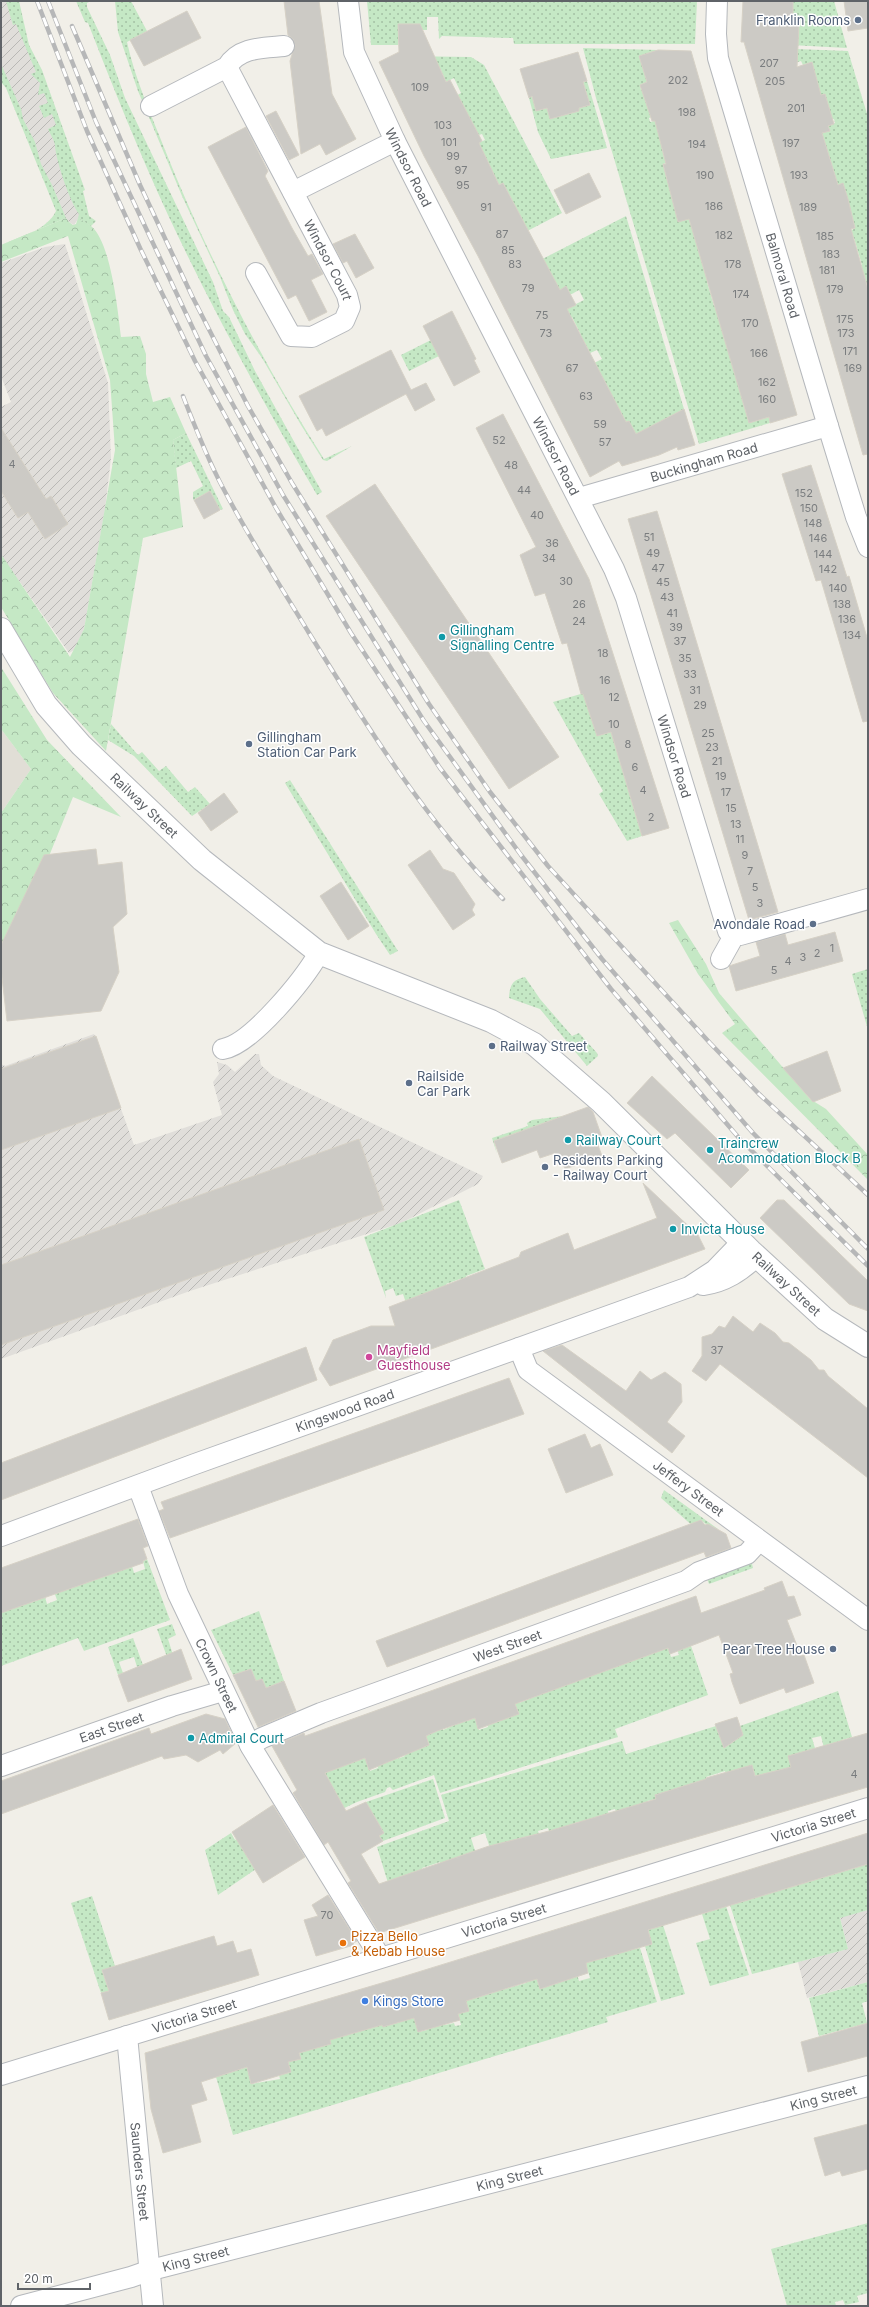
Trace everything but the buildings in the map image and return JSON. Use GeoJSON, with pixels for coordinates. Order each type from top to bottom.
{"type":"FeatureCollection","features":[{"type":"Feature","properties":{"kind":"street","name":"Windsor Road"},"geometry":{"type":"LineString","coordinates":[[348,1],[354,52],[395,140],[579,498],[614,569],[626,598],[731,931]]}},
{"type":"Feature","properties":{"kind":"street","name":"Balmoral Road"},"geometry":{"type":"LineString","coordinates":[[717,1],[716,34],[718,58],[828,426],[856,517],[868,547]]}},
{"type":"Feature","properties":{"kind":"street"},"geometry":{"type":"LineString","coordinates":[[151,106],[227,67],[234,57],[245,52],[284,46]]}},
{"type":"Feature","properties":{"kind":"street","name":"Windsor Court"},"geometry":{"type":"LineString","coordinates":[[227,67],[348,298],[350,307],[346,318],[340,324],[312,337],[290,336],[256,273]]}},
{"type":"Feature","properties":{"kind":"street"},"geometry":{"type":"LineString","coordinates":[[293,192],[395,140]]}},
{"type":"Feature","properties":{"kind":"street","name":"Buckingham Road"},"geometry":{"type":"LineString","coordinates":[[579,498],[828,426]]}},
{"type":"Feature","properties":{"kind":"street","name":"Railway Street"},"geometry":{"type":"LineString","coordinates":[[1,628],[46,705],[81,745],[199,857],[319,953],[491,1021],[534,1044],[601,1102],[749,1249],[825,1319],[868,1346]]}},
{"type":"Feature","properties":{"kind":"street"},"geometry":{"type":"LineString","coordinates":[[721,958],[731,931],[740,935],[868,899]]}},
{"type":"Feature","properties":{"kind":"street"},"geometry":{"type":"LineString","coordinates":[[223,1049],[236,1046],[251,1033],[288,995],[319,953]]}},
{"type":"Feature","properties":{"kind":"street","name":"Kingswood Road"},"geometry":{"type":"LineString","coordinates":[[1,1536],[689,1286],[711,1284],[732,1276],[741,1271],[749,1249]]}},
{"type":"Feature","properties":{"kind":"street","name":"Jeffery Street"},"geometry":{"type":"LineString","coordinates":[[519,1348],[528,1370],[868,1620]]}},
{"type":"Feature","properties":{"kind":"street","name":"Crown Street"},"geometry":{"type":"LineString","coordinates":[[138,1486],[178,1594],[250,1745],[380,1957]]}},
{"type":"Feature","properties":{"kind":"street","name":"West Street"},"geometry":{"type":"LineString","coordinates":[[250,1745],[262,1738],[322,1713],[682,1583],[699,1572],[747,1554],[759,1540]]}},
{"type":"Feature","properties":{"kind":"street","name":"East Street"},"geometry":{"type":"LineString","coordinates":[[1,1766],[172,1706],[223,1690]]}},
{"type":"Feature","properties":{"kind":"street","name":"Victoria Street"},"geometry":{"type":"LineString","coordinates":[[1,2075],[380,1957],[868,1808]]}},
{"type":"Feature","properties":{"kind":"street","name":"Saunders Street"},"geometry":{"type":"LineString","coordinates":[[127,2036],[151,2270],[153,2306]]}},
{"type":"Feature","properties":{"kind":"street","name":"King Street"},"geometry":{"type":"LineString","coordinates":[[21,2306],[132,2277],[151,2270],[868,2086]]}},
{"type":"Feature","properties":{"kind":"shaded area"},"geometry":{"type":"Polygon","coordinates":[[[1,1],[10,1],[66,144],[87,219],[91,226],[78,219],[74,225],[66,218],[62,219],[1,70],[1,1]]]}},
{"type":"Feature","properties":{"kind":"shaded area"},"geometry":{"type":"Polygon","coordinates":[[[65,244],[108,383],[111,458],[105,509],[84,629],[74,650],[69,653],[20,582],[1,564],[1,407],[11,402],[1,376],[1,263],[45,247],[65,244]]]}},
{"type":"Feature","properties":{"kind":"shaded area"},"geometry":{"type":"Polygon","coordinates":[[[1,729],[31,769],[1,813],[1,729]]]}},
{"type":"Feature","properties":{"kind":"shaded area"},"geometry":{"type":"Polygon","coordinates":[[[94,1034],[134,1145],[222,1115],[213,1082],[219,1074],[217,1062],[227,1065],[235,1072],[255,1054],[259,1054],[261,1065],[273,1076],[483,1176],[478,1184],[401,1223],[190,1291],[1,1359],[1,1064],[5,1066],[94,1034]]]}},
{"type":"Feature","properties":{"kind":"shaded area"},"geometry":{"type":"Polygon","coordinates":[[[868,1910],[868,1982],[807,1998],[798,1962],[848,1949],[840,1917],[868,1910]]]}},
{"type":"Feature","properties":{"kind":"green space"},"geometry":{"type":"Polygon","coordinates":[[[6,1],[19,1],[29,45],[42,70],[85,190],[83,191],[89,216],[96,221],[91,226],[78,218],[79,214],[64,181],[54,142],[48,129],[56,125],[52,114],[44,118],[39,106],[48,103],[44,93],[38,95],[40,83],[31,74],[36,72],[16,24],[13,25],[6,1]]]}},
{"type":"Feature","properties":{"kind":"green space"},"geometry":{"type":"Polygon","coordinates":[[[76,1],[91,1],[87,3],[87,7],[110,55],[125,98],[213,282],[223,311],[229,317],[255,371],[322,492],[317,495],[240,357],[185,251],[157,191],[88,23],[85,22],[76,1]]]}},
{"type":"Feature","properties":{"kind":"green space"},"geometry":{"type":"Polygon","coordinates":[[[115,1],[131,1],[147,31],[127,42],[130,56],[165,150],[199,230],[237,308],[279,385],[324,459],[352,446],[327,461],[323,460],[301,425],[262,358],[245,334],[233,310],[220,277],[182,196],[138,91],[118,32],[115,1]]]}},
{"type":"Feature","properties":{"kind":"green space"},"geometry":{"type":"Polygon","coordinates":[[[367,1],[697,1],[695,44],[514,44],[513,38],[442,36],[439,39],[438,17],[427,17],[427,30],[413,30],[413,24],[398,24],[398,45],[371,45],[367,1]]]}},
{"type":"Feature","properties":{"kind":"green space"},"geometry":{"type":"Polygon","coordinates":[[[793,1],[834,1],[847,48],[772,44],[772,39],[798,40],[799,24],[793,23],[793,1]]]}},
{"type":"Feature","properties":{"kind":"green space"},"geometry":{"type":"Polygon","coordinates":[[[583,48],[658,50],[639,56],[647,82],[640,85],[641,90],[648,88],[656,115],[649,118],[650,122],[658,120],[665,147],[662,149],[664,157],[690,156],[663,164],[667,180],[699,187],[671,195],[678,221],[707,213],[717,247],[699,253],[706,276],[726,277],[707,282],[714,306],[734,300],[742,399],[749,423],[769,417],[770,423],[699,444],[596,98],[583,48]]]}},
{"type":"Feature","properties":{"kind":"green space"},"geometry":{"type":"Polygon","coordinates":[[[770,48],[848,51],[868,117],[868,289],[864,275],[841,272],[862,265],[854,238],[832,244],[855,228],[843,184],[838,185],[822,133],[830,131],[828,126],[835,123],[834,119],[819,123],[828,105],[825,94],[811,98],[812,62],[803,65],[801,61],[789,65],[770,48]]]}},
{"type":"Feature","properties":{"kind":"green space"},"geometry":{"type":"Polygon","coordinates":[[[402,56],[471,57],[484,65],[562,213],[506,242],[512,200],[503,183],[499,185],[478,143],[485,140],[482,134],[479,135],[454,97],[461,93],[454,78],[446,82],[441,70],[432,74],[402,56]]]}},
{"type":"Feature","properties":{"kind":"green space"},"geometry":{"type":"Polygon","coordinates":[[[1,64],[21,109],[23,119],[35,142],[41,164],[66,218],[34,231],[52,218],[56,211],[6,88],[1,82],[1,64]]]}},
{"type":"Feature","properties":{"kind":"green space"},"geometry":{"type":"Polygon","coordinates":[[[587,81],[607,148],[551,159],[538,132],[529,98],[532,96],[536,111],[547,108],[550,119],[579,111],[579,108],[590,105],[583,82],[587,81]]]}},
{"type":"Feature","properties":{"kind":"green space"},"geometry":{"type":"Polygon","coordinates":[[[626,216],[684,409],[636,435],[628,421],[605,433],[609,390],[600,373],[574,373],[602,359],[597,350],[590,353],[585,343],[565,354],[560,346],[581,335],[572,317],[551,328],[546,319],[584,300],[579,290],[570,295],[566,287],[558,291],[521,270],[626,216]]]}},
{"type":"Feature","properties":{"kind":"green space"},"geometry":{"type":"Polygon","coordinates":[[[66,218],[73,225],[76,224],[78,218],[90,225],[98,234],[104,247],[112,278],[121,337],[140,336],[146,354],[146,374],[153,402],[170,397],[186,433],[173,440],[183,527],[143,538],[106,751],[53,693],[1,607],[1,554],[70,657],[84,629],[115,450],[110,380],[68,236],[1,262],[1,245],[66,218]]]}},
{"type":"Feature","properties":{"kind":"green space"},"geometry":{"type":"Polygon","coordinates":[[[34,231],[24,236],[1,245],[34,231]]]}},
{"type":"Feature","properties":{"kind":"green space"},"geometry":{"type":"Polygon","coordinates":[[[431,340],[439,356],[409,371],[401,355],[431,340]]]}},
{"type":"Feature","properties":{"kind":"green space"},"geometry":{"type":"Polygon","coordinates":[[[186,433],[223,509],[220,510],[210,491],[193,500],[193,492],[203,486],[191,461],[176,468],[173,440],[186,433]]]}},
{"type":"Feature","properties":{"kind":"green space"},"geometry":{"type":"Polygon","coordinates":[[[1,667],[47,740],[121,817],[73,797],[32,898],[1,962],[1,813],[31,769],[1,729],[1,667]]]}},
{"type":"Feature","properties":{"kind":"green space"},"geometry":{"type":"Polygon","coordinates":[[[598,689],[592,720],[597,736],[611,732],[642,836],[627,841],[599,794],[603,791],[553,702],[598,689]]]}},
{"type":"Feature","properties":{"kind":"green space"},"geometry":{"type":"Polygon","coordinates":[[[111,724],[138,755],[142,752],[159,771],[166,766],[188,792],[195,787],[210,804],[192,816],[134,756],[108,740],[111,724]]]}},
{"type":"Feature","properties":{"kind":"green space"},"geometry":{"type":"Polygon","coordinates":[[[290,780],[398,951],[390,955],[376,934],[285,783],[290,780]]]}},
{"type":"Feature","properties":{"kind":"green space"},"geometry":{"type":"Polygon","coordinates":[[[678,920],[706,964],[719,993],[810,1099],[826,1109],[868,1155],[868,1180],[722,1033],[735,1024],[698,974],[669,923],[678,920]]]}},
{"type":"Feature","properties":{"kind":"green space"},"geometry":{"type":"Polygon","coordinates":[[[868,969],[868,1030],[852,974],[868,969]]]}},
{"type":"Feature","properties":{"kind":"green space"},"geometry":{"type":"Polygon","coordinates":[[[525,977],[540,999],[572,1036],[579,1033],[597,1053],[598,1056],[587,1066],[540,1009],[509,998],[512,984],[525,977]]]}},
{"type":"Feature","properties":{"kind":"green space"},"geometry":{"type":"Polygon","coordinates":[[[563,1116],[494,1141],[497,1154],[492,1138],[528,1126],[527,1123],[532,1120],[563,1116]]]}},
{"type":"Feature","properties":{"kind":"green space"},"geometry":{"type":"Polygon","coordinates":[[[459,1200],[485,1269],[466,1276],[474,1298],[469,1300],[460,1279],[446,1284],[455,1307],[406,1303],[403,1294],[396,1296],[393,1288],[385,1291],[386,1298],[364,1237],[459,1200]]]}},
{"type":"Feature","properties":{"kind":"green space"},"geometry":{"type":"Polygon","coordinates":[[[664,1490],[718,1529],[710,1532],[707,1525],[701,1520],[695,1528],[661,1498],[664,1490]]]}},
{"type":"Feature","properties":{"kind":"green space"},"geometry":{"type":"Polygon","coordinates":[[[147,1559],[170,1620],[84,1651],[78,1638],[1,1666],[1,1605],[26,1591],[30,1603],[45,1597],[47,1604],[57,1600],[51,1583],[62,1579],[66,1590],[132,1566],[134,1573],[145,1569],[143,1561],[147,1559]]]}},
{"type":"Feature","properties":{"kind":"green space"},"geometry":{"type":"Polygon","coordinates":[[[751,1560],[753,1568],[709,1584],[706,1576],[751,1560]]]}},
{"type":"Feature","properties":{"kind":"green space"},"geometry":{"type":"Polygon","coordinates":[[[259,1611],[284,1681],[266,1688],[262,1679],[256,1681],[251,1669],[233,1675],[211,1630],[259,1611]]]}},
{"type":"Feature","properties":{"kind":"green space"},"geometry":{"type":"Polygon","coordinates":[[[172,1624],[176,1635],[168,1639],[173,1655],[167,1657],[157,1629],[172,1624]]]}},
{"type":"Feature","properties":{"kind":"green space"},"geometry":{"type":"Polygon","coordinates":[[[664,1637],[671,1657],[679,1655],[676,1645],[691,1646],[708,1695],[615,1729],[618,1737],[440,1793],[434,1775],[393,1790],[390,1787],[387,1788],[385,1792],[357,1802],[338,1811],[325,1773],[352,1750],[356,1761],[365,1758],[370,1771],[378,1768],[369,1744],[389,1737],[397,1759],[405,1756],[401,1744],[421,1748],[429,1745],[426,1736],[437,1731],[433,1721],[438,1719],[443,1730],[459,1723],[463,1710],[467,1721],[475,1718],[479,1730],[488,1727],[483,1715],[519,1714],[511,1693],[519,1703],[539,1695],[535,1684],[664,1637]]]}},
{"type":"Feature","properties":{"kind":"green space"},"geometry":{"type":"Polygon","coordinates":[[[133,1638],[143,1665],[137,1667],[134,1657],[119,1662],[123,1673],[118,1675],[108,1647],[133,1638]]]}},
{"type":"Feature","properties":{"kind":"green space"},"geometry":{"type":"Polygon","coordinates":[[[838,1691],[852,1737],[842,1740],[848,1761],[825,1752],[821,1736],[812,1738],[817,1755],[794,1777],[786,1779],[784,1769],[774,1772],[758,1788],[752,1765],[727,1780],[725,1771],[706,1777],[710,1791],[672,1813],[665,1792],[655,1795],[656,1799],[647,1801],[653,1820],[619,1820],[615,1809],[608,1811],[610,1819],[581,1829],[578,1822],[575,1823],[577,1830],[551,1838],[548,1828],[538,1831],[546,1853],[490,1848],[485,1833],[471,1838],[482,1873],[448,1884],[440,1862],[422,1868],[428,1890],[392,1896],[377,1847],[449,1821],[441,1795],[622,1741],[626,1754],[716,1726],[724,1748],[743,1735],[740,1726],[838,1691]]]}},
{"type":"Feature","properties":{"kind":"green space"},"geometry":{"type":"Polygon","coordinates":[[[433,1779],[445,1818],[383,1841],[379,1836],[384,1833],[374,1816],[355,1827],[366,1802],[433,1779]]]}},
{"type":"Feature","properties":{"kind":"green space"},"geometry":{"type":"Polygon","coordinates":[[[251,1829],[247,1857],[252,1865],[266,1856],[269,1860],[218,1895],[205,1850],[231,1833],[235,1840],[251,1829]]]}},
{"type":"Feature","properties":{"kind":"green space"},"geometry":{"type":"Polygon","coordinates":[[[868,1864],[868,1910],[840,1918],[848,1949],[752,1974],[730,1905],[868,1864]]]}},
{"type":"Feature","properties":{"kind":"green space"},"geometry":{"type":"Polygon","coordinates":[[[92,1896],[115,1966],[102,1971],[109,1991],[101,1993],[71,1903],[92,1896]]]}},
{"type":"Feature","properties":{"kind":"green space"},"geometry":{"type":"Polygon","coordinates":[[[726,1906],[749,1975],[710,1986],[696,1943],[710,1939],[702,1914],[726,1906]]]}},
{"type":"Feature","properties":{"kind":"green space"},"geometry":{"type":"Polygon","coordinates":[[[663,1925],[685,1994],[661,2001],[645,1946],[652,1944],[648,1930],[663,1925]]]}},
{"type":"Feature","properties":{"kind":"green space"},"geometry":{"type":"Polygon","coordinates":[[[630,1936],[635,1949],[640,1948],[657,2002],[606,2017],[608,2022],[233,2135],[216,2077],[247,2067],[251,2084],[280,2079],[279,2075],[291,2072],[281,2040],[293,2061],[301,2059],[298,2048],[319,2047],[331,2044],[327,2029],[379,2013],[383,2027],[400,2022],[410,2004],[419,2032],[427,2030],[418,2001],[437,1997],[445,2025],[454,2023],[455,2026],[461,2025],[458,2014],[462,1989],[476,1998],[495,1992],[492,1979],[501,1976],[505,1989],[526,1983],[533,1967],[540,1989],[576,1971],[579,1981],[590,1978],[582,1951],[630,1936]]]}},
{"type":"Feature","properties":{"kind":"green space"},"geometry":{"type":"Polygon","coordinates":[[[868,1982],[868,2001],[862,2003],[867,2023],[819,2036],[809,1998],[868,1982]]]}},
{"type":"Feature","properties":{"kind":"green space"},"geometry":{"type":"Polygon","coordinates":[[[868,2223],[868,2293],[857,2296],[859,2302],[845,2305],[843,2300],[835,2302],[836,2306],[787,2306],[771,2249],[868,2223]]]}},
{"type":"Feature","properties":{"kind":"railway"},"geometry":{"type":"LineString","coordinates":[[37,1],[87,131],[140,248],[195,361],[276,508],[351,633],[440,768],[611,989],[739,1138],[868,1266]]}},
{"type":"Feature","properties":{"kind":"railway"},"geometry":{"type":"LineString","coordinates":[[48,1],[96,122],[206,356],[283,495],[424,721],[521,855],[602,959],[753,1133],[868,1249]]}},
{"type":"Feature","properties":{"kind":"railway"},"geometry":{"type":"LineString","coordinates":[[72,26],[140,185],[192,296],[248,406],[292,483],[429,704],[490,792],[548,866],[710,1043],[759,1094],[868,1195]]}},
{"type":"Feature","properties":{"kind":"railway"},"geometry":{"type":"LineString","coordinates":[[183,396],[206,454],[233,507],[353,703],[399,772],[448,838],[503,899]]}},
{"type":"Feature","properties":{"kind":"place","name":"Franklin Rooms"},"geometry":{"type":"Point","coordinates":[858,20]}},
{"type":"Feature","properties":{"kind":"place","name":"Gillingham Signalling Centre"},"geometry":{"type":"Point","coordinates":[442,637]}},
{"type":"Feature","properties":{"kind":"place","name":"Gillingham Station Car Park"},"geometry":{"type":"Point","coordinates":[249,744]}},
{"type":"Feature","properties":{"kind":"place","name":"Avondale Road"},"geometry":{"type":"Point","coordinates":[813,924]}},
{"type":"Feature","properties":{"kind":"place","name":"Railway Street"},"geometry":{"type":"Point","coordinates":[492,1046]}},
{"type":"Feature","properties":{"kind":"place","name":"Railside Car Park"},"geometry":{"type":"Point","coordinates":[409,1083]}},
{"type":"Feature","properties":{"kind":"place","name":"Railway Court"},"geometry":{"type":"Point","coordinates":[568,1140]}},
{"type":"Feature","properties":{"kind":"place","name":"Traincrew Acommodation Block B"},"geometry":{"type":"Point","coordinates":[710,1150]}},
{"type":"Feature","properties":{"kind":"place","name":"Residents Parking - Railway Court"},"geometry":{"type":"Point","coordinates":[545,1167]}},
{"type":"Feature","properties":{"kind":"place","name":"Invicta House"},"geometry":{"type":"Point","coordinates":[673,1229]}},
{"type":"Feature","properties":{"kind":"place","name":"Mayfield Guesthouse"},"geometry":{"type":"Point","coordinates":[369,1357]}},
{"type":"Feature","properties":{"kind":"place","name":"Pear Tree House"},"geometry":{"type":"Point","coordinates":[833,1649]}},
{"type":"Feature","properties":{"kind":"place","name":"Admiral Court"},"geometry":{"type":"Point","coordinates":[191,1738]}},
{"type":"Feature","properties":{"kind":"place","name":"Pizza Bello & Kebab House"},"geometry":{"type":"Point","coordinates":[343,1943]}},
{"type":"Feature","properties":{"kind":"place","name":"Kings Store"},"geometry":{"type":"Point","coordinates":[365,2001]}}]}
